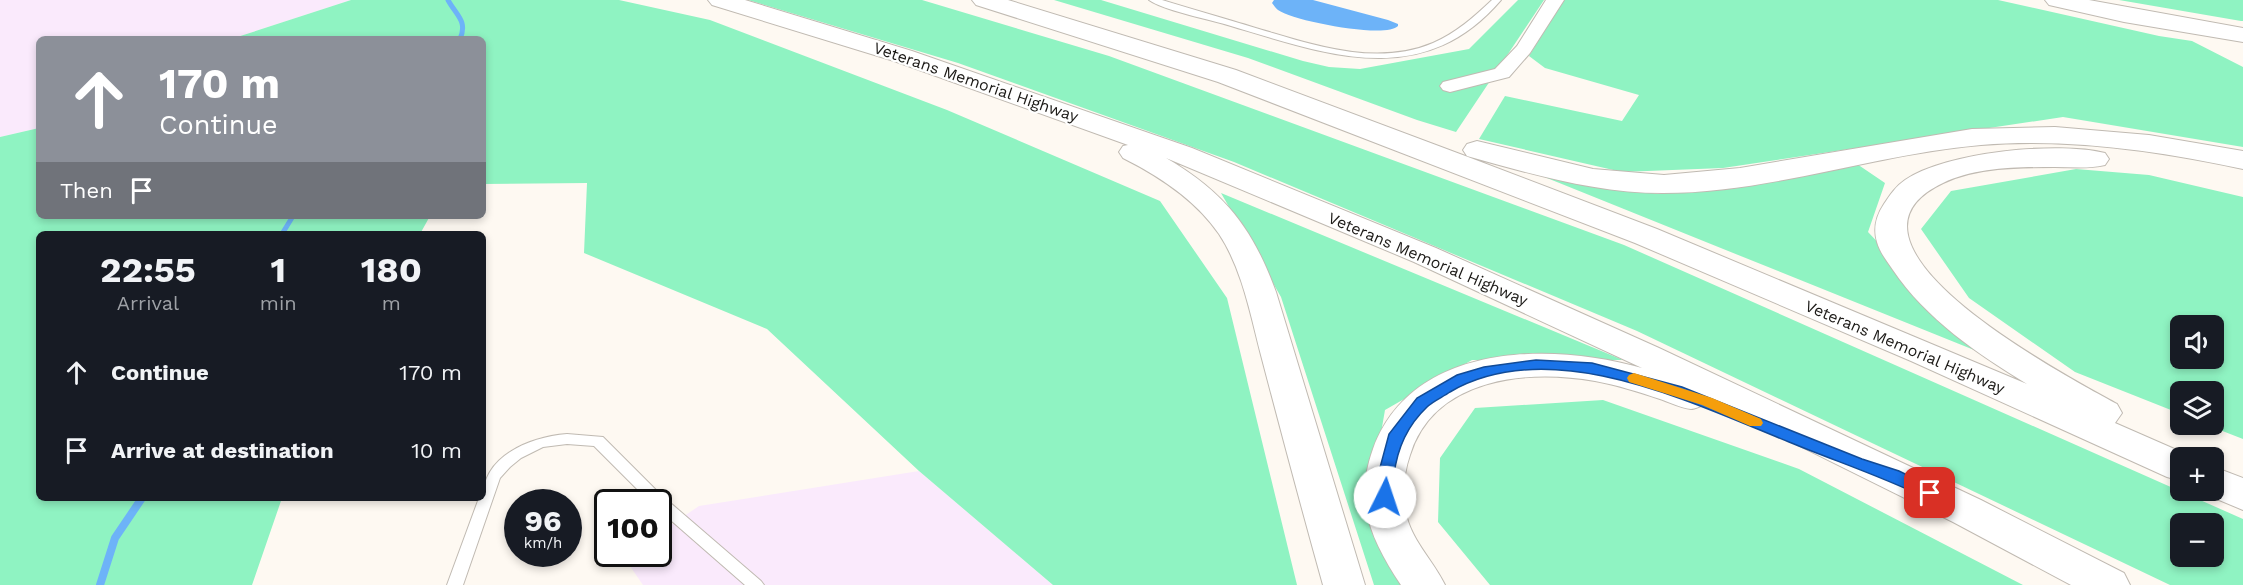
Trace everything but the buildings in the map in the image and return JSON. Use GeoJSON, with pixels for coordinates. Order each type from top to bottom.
{"type":"FeatureCollection","features":[{"type":"Feature","properties":{"kind":"main road","name":"Veterans Memorial Highway"},"geometry":{"type":"LineString","coordinates":[[720,0],[903,56],[1182,154],[1425,255],[1647,356],[1967,511],[2109,585]]}},
{"type":"Feature","properties":{"kind":"main road","name":"Veterans Memorial Highway"},"geometry":{"type":"LineString","coordinates":[[984,0],[1227,76],[1646,236],[1923,353],[2170,462]]}},
{"type":"Feature","properties":{"kind":"main road"},"geometry":{"type":"LineString","coordinates":[[2057,0],[2124,15],[2243,35]]}},
{"type":"Feature","properties":{"kind":"main road"},"geometry":{"type":"LineString","coordinates":[[1313,108],[1338,109],[1545,169],[1592,178],[1639,183],[1706,181],[1989,136],[2098,138],[2171,146],[2243,160]]}},
{"type":"Feature","properties":{"kind":"main road"},"geometry":{"type":"LineString","coordinates":[[1068,113],[1078,125],[1143,156],[1173,175],[1203,200],[1236,236],[1260,292],[1344,585]]}},
{"type":"Feature","properties":{"kind":"main road"},"geometry":{"type":"LineString","coordinates":[[2170,448],[2048,380],[1953,314],[1907,267],[1897,252],[1890,224],[1900,202],[1917,184],[1946,172],[2000,162],[2062,158],[2108,159],[2243,181]]}},
{"type":"Feature","properties":{"kind":"main road"},"geometry":{"type":"LineString","coordinates":[[1424,585],[1398,544],[1388,520],[1385,497],[1390,454],[1397,434],[1423,402],[1462,379],[1484,372],[1536,365],[1564,365],[1621,374],[1707,402],[1775,431],[1893,475]]}},
{"type":"Feature","properties":{"kind":"street"},"geometry":{"type":"LineString","coordinates":[[1450,86],[1502,73],[1524,49],[1554,0]]}},
{"type":"Feature","properties":{"kind":"lane"},"geometry":{"type":"LineString","coordinates":[[1153,0],[1320,50],[1383,56],[1441,44],[1468,28],[1497,0]]}},
{"type":"Feature","properties":{"kind":"lane"},"geometry":{"type":"LineString","coordinates":[[486,498],[494,476],[505,462],[520,450],[540,442],[569,439],[598,441],[655,498],[756,585]]}},
{"type":"Feature","properties":{"kind":"lane"},"geometry":{"type":"LineString","coordinates":[[455,585],[485,501]]}},
{"type":"Feature","properties":{"kind":"shaded area"},"geometry":{"type":"Polygon","coordinates":[[[0,0],[351,0],[240,36],[36,36],[36,129],[0,137],[0,0]]]}},
{"type":"Feature","properties":{"kind":"shaded area"},"geometry":{"type":"Polygon","coordinates":[[[919,471],[1053,585],[643,585],[631,567],[672,567],[672,524],[699,506],[919,471]]]}},
{"type":"Feature","properties":{"kind":"green space"},"geometry":{"type":"Polygon","coordinates":[[[351,0],[619,0],[710,20],[947,110],[1160,201],[1227,298],[1297,585],[1053,585],[919,471],[767,329],[584,253],[587,183],[486,184],[486,36],[240,36],[351,0]]]}},
{"type":"Feature","properties":{"kind":"green space"},"geometry":{"type":"Polygon","coordinates":[[[748,0],[922,0],[1109,56],[1624,245],[2170,487],[2170,501],[2202,501],[2243,519],[2243,585],[2170,585],[1637,331],[1234,162],[958,63],[748,0]]]}},
{"type":"Feature","properties":{"kind":"green space"},"geometry":{"type":"Polygon","coordinates":[[[1054,0],[1101,0],[1303,61],[1329,67],[1360,69],[1469,49],[1518,0],[1544,0],[1456,132],[1248,58],[1054,0]]]}},
{"type":"Feature","properties":{"kind":"green space"},"geometry":{"type":"Polygon","coordinates":[[[1563,0],[1998,0],[2159,36],[2192,41],[2243,67],[2243,147],[2063,117],[1723,168],[1622,172],[1479,139],[1505,96],[1622,121],[1639,95],[1545,68],[1529,56],[1563,0]]]}},
{"type":"Feature","properties":{"kind":"green space"},"geometry":{"type":"Polygon","coordinates":[[[2119,0],[2243,0],[2243,21],[2241,21],[2119,0]]]}},
{"type":"Feature","properties":{"kind":"green space"},"geometry":{"type":"Polygon","coordinates":[[[36,129],[36,219],[428,219],[422,231],[36,231],[36,501],[281,501],[252,585],[0,585],[0,137],[36,129]]]}},
{"type":"Feature","properties":{"kind":"green space"},"geometry":{"type":"Polygon","coordinates":[[[1857,164],[1885,183],[1868,232],[1984,354],[1537,174],[1658,194],[1857,164]]]}},
{"type":"Feature","properties":{"kind":"green space"},"geometry":{"type":"Polygon","coordinates":[[[2076,169],[2149,175],[2243,197],[2243,439],[2224,432],[2224,381],[2170,381],[2170,410],[2075,372],[1969,298],[1921,229],[1951,191],[2076,169]]]}},
{"type":"Feature","properties":{"kind":"green space"},"geometry":{"type":"Polygon","coordinates":[[[1221,193],[1623,360],[1472,360],[1385,410],[1373,479],[1408,585],[1374,585],[1281,297],[1221,193]]]}},
{"type":"Feature","properties":{"kind":"green space"},"geometry":{"type":"Polygon","coordinates":[[[1603,400],[1799,469],[2023,585],[1490,585],[1438,522],[1440,458],[1475,408],[1603,400]]]}},
{"type":"Feature","properties":{"kind":"water"},"geometry":{"type":"Polygon","coordinates":[[[1274,0],[1313,0],[1388,20],[1398,26],[1376,31],[1319,23],[1278,10],[1272,3],[1274,0]]]}},
{"type":"Feature","properties":{"kind":"waterway"},"geometry":{"type":"LineString","coordinates":[[448,0],[462,23],[461,36]]}},
{"type":"Feature","properties":{"kind":"waterway"},"geometry":{"type":"LineString","coordinates":[[284,231],[291,219]]}},
{"type":"Feature","properties":{"kind":"waterway"},"geometry":{"type":"LineString","coordinates":[[100,585],[115,538],[140,501]]}},
{"type":"Feature","properties":{"kind":"slow traffic"},"geometry":{"type":"LineString","coordinates":[[1634,378],[1707,402],[1755,423]]}},
{"type":"Feature","properties":{"kind":"route"},"geometry":{"type":"LineString","coordinates":[[1385,497],[1386,475],[1397,434],[1408,417],[1423,402],[1462,379],[1484,372],[1536,365],[1592,368],[1677,391],[1856,463],[1893,475],[1930,493]]}}]}
